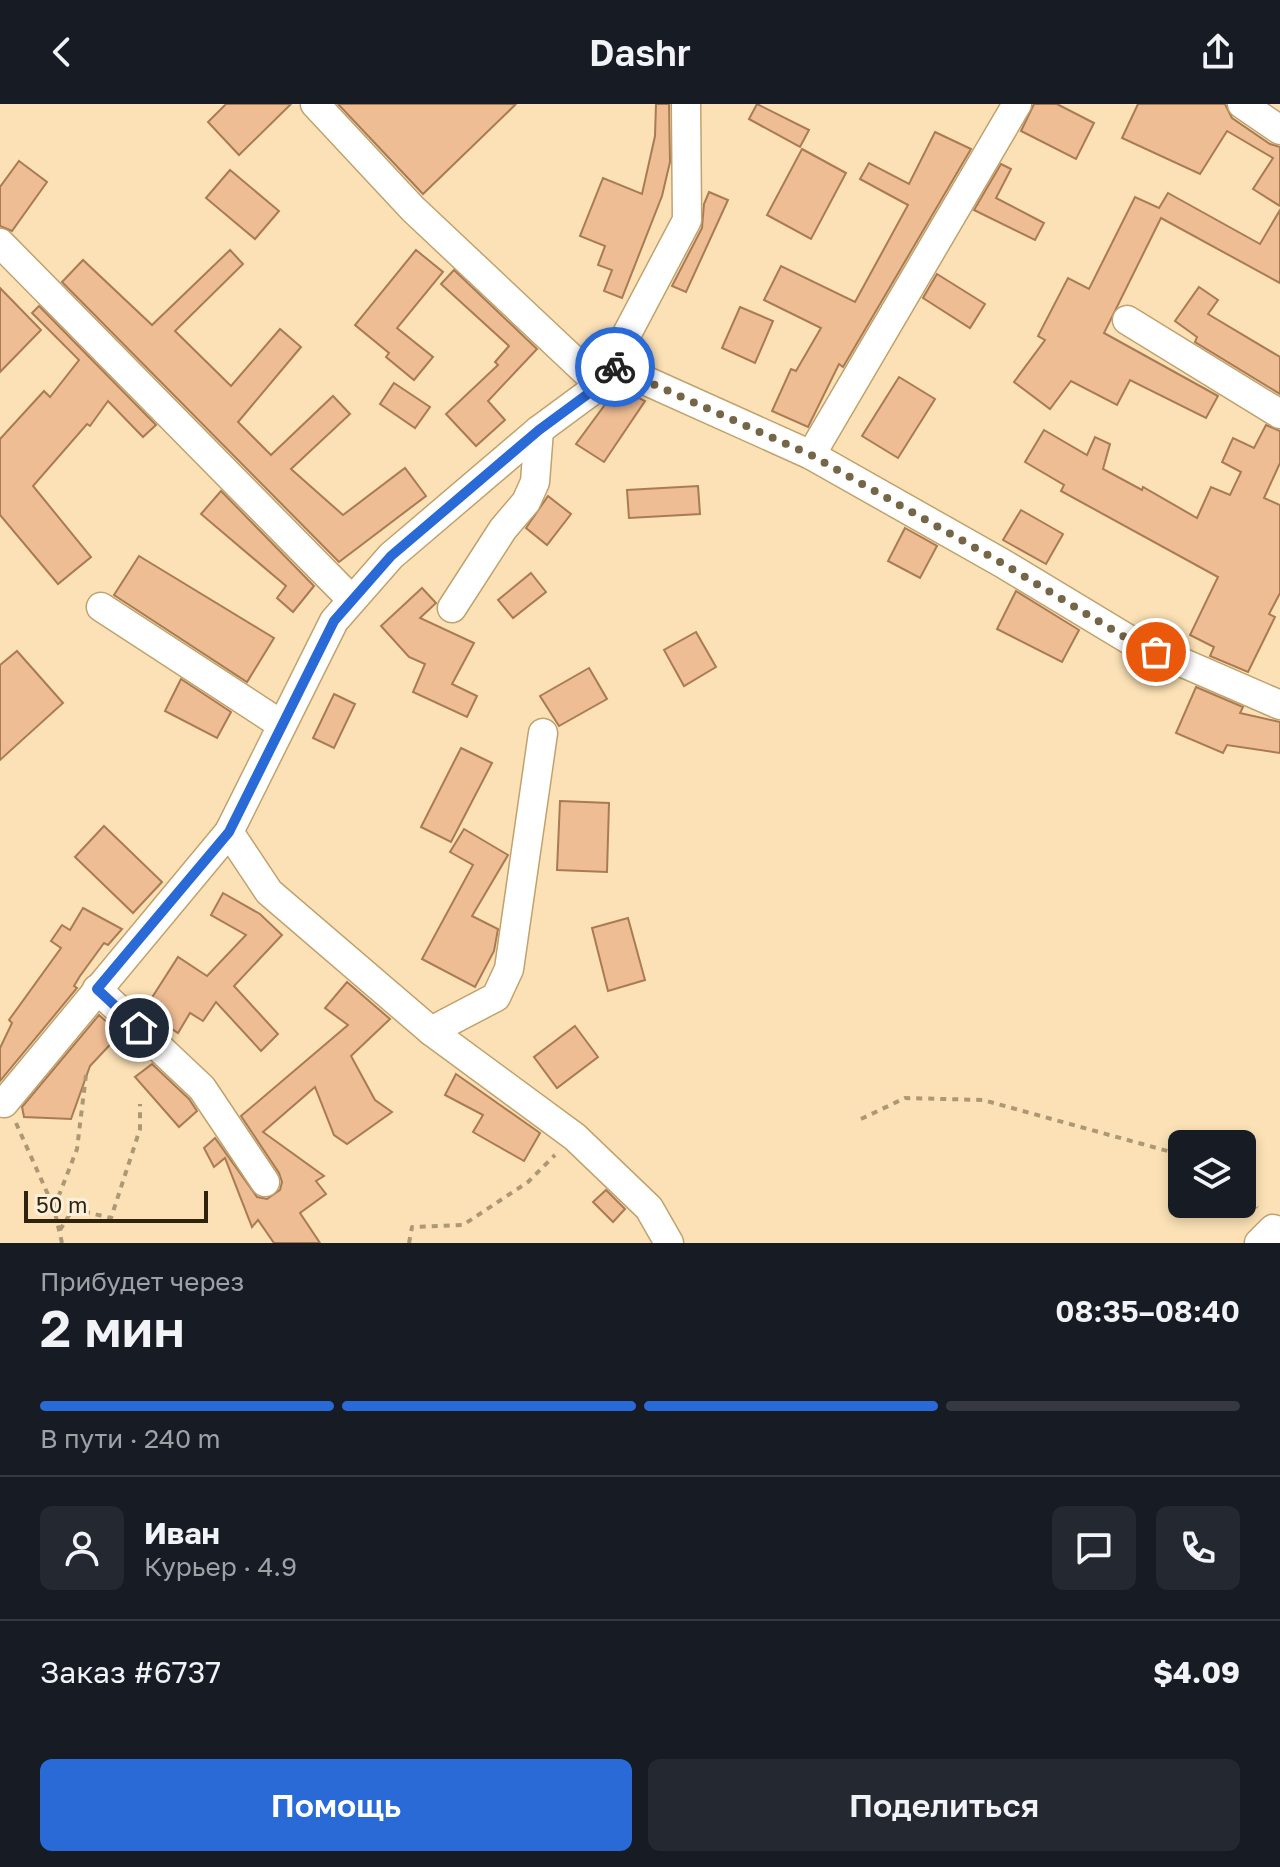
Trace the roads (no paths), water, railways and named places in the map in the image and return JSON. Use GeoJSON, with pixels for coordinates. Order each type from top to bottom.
{"type":"FeatureCollection","features":[{"type":"Feature","properties":{"kind":"street"},"geometry":{"type":"LineString","coordinates":[[315,104],[413,209],[605,375],[811,455],[1002,563],[1128,639],[1280,705]]}},
{"type":"Feature","properties":{"kind":"street"},"geometry":{"type":"LineString","coordinates":[[4,1103],[229,832],[334,621],[391,556],[605,375],[687,220],[686,104]]}},
{"type":"Feature","properties":{"kind":"street"},"geometry":{"type":"LineString","coordinates":[[811,455],[1017,104]]}},
{"type":"Feature","properties":{"kind":"street"},"geometry":{"type":"LineString","coordinates":[[1242,104],[1280,130]]}},
{"type":"Feature","properties":{"kind":"street"},"geometry":{"type":"LineString","coordinates":[[0,243],[352,600]]}},
{"type":"Feature","properties":{"kind":"street"},"geometry":{"type":"LineString","coordinates":[[1127,320],[1280,414]]}},
{"type":"Feature","properties":{"kind":"street"},"geometry":{"type":"LineString","coordinates":[[452,608],[503,529],[526,502],[535,482],[539,430]]}},
{"type":"Feature","properties":{"kind":"street"},"geometry":{"type":"LineString","coordinates":[[101,607],[282,725]]}},
{"type":"Feature","properties":{"kind":"street"},"geometry":{"type":"LineString","coordinates":[[431,1031],[496,997],[509,969],[543,733]]}},
{"type":"Feature","properties":{"kind":"street"},"geometry":{"type":"LineString","coordinates":[[229,832],[269,892],[431,1031],[575,1137],[649,1208],[669,1243]]}},
{"type":"Feature","properties":{"kind":"street"},"geometry":{"type":"LineString","coordinates":[[97,989],[202,1088],[265,1182]]}},
{"type":"Feature","properties":{"kind":"street"},"geometry":{"type":"LineString","coordinates":[[1259,1243],[1273,1229],[1280,1231]]}}]}
